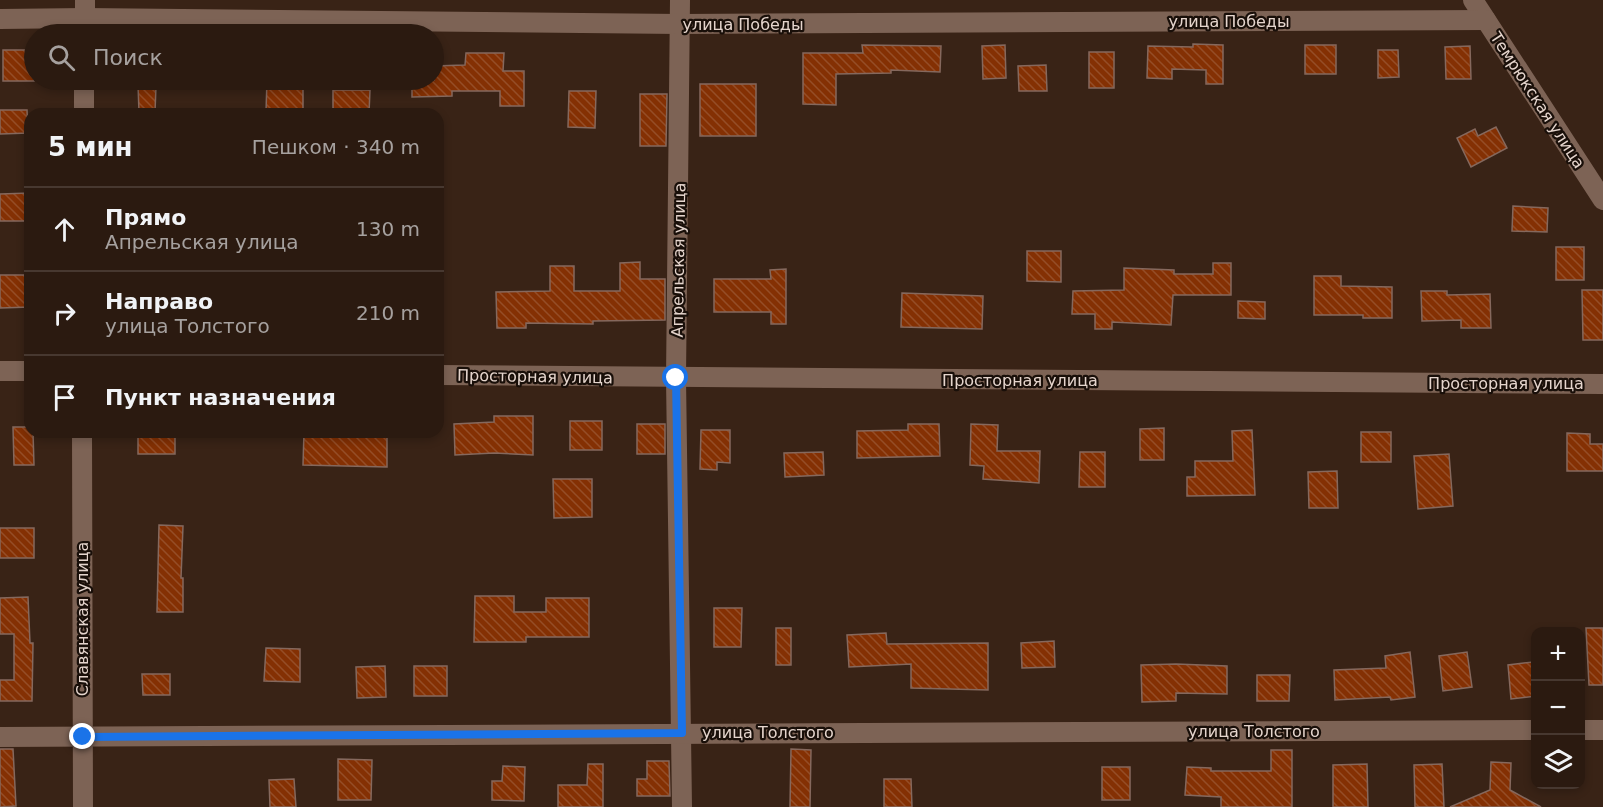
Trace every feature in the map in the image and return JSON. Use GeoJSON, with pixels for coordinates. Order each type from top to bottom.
{"type":"FeatureCollection","features":[{"type":"Feature","properties":{"kind":"street","name":"Апрельская улица"},"geometry":{"type":"LineString","coordinates":[[680,0],[676,378],[682,807]]}},
{"type":"Feature","properties":{"kind":"street","name":"Темрюкская улица"},"geometry":{"type":"LineString","coordinates":[[1473,0],[1603,200]]}},
{"type":"Feature","properties":{"kind":"street","name":"улица Победы"},"geometry":{"type":"LineString","coordinates":[[0,20],[85,18],[680,24],[1486,20]]}},
{"type":"Feature","properties":{"kind":"street"},"geometry":{"type":"LineString","coordinates":[[84,90],[84,108]]}},
{"type":"Feature","properties":{"kind":"street"},"geometry":{"type":"LineString","coordinates":[[0,371],[24,371]]}},
{"type":"Feature","properties":{"kind":"street","name":"Просторная улица"},"geometry":{"type":"LineString","coordinates":[[444,375],[1603,384]]}},
{"type":"Feature","properties":{"kind":"street","name":"Славянская улица"},"geometry":{"type":"LineString","coordinates":[[82,438],[83,807]]}},
{"type":"Feature","properties":{"kind":"street","name":"улица Толстого"},"geometry":{"type":"LineString","coordinates":[[0,737],[1531,730]]}},
{"type":"Feature","properties":{"kind":"street"},"geometry":{"type":"LineString","coordinates":[[1585,730],[1603,730]]}},
{"type":"Feature","properties":{"kind":"building"},"geometry":{"type":"Polygon","coordinates":[[[1193,44],[1223,45],[1223,84],[1206,84],[1206,70],[1172,69],[1172,79],[1147,78],[1148,46],[1193,47],[1193,44]]]}},
{"type":"Feature","properties":{"kind":"building"},"geometry":{"type":"Polygon","coordinates":[[[862,45],[941,46],[940,72],[891,70],[891,73],[836,74],[836,105],[803,104],[803,53],[863,53],[862,45]]]}},
{"type":"Feature","properties":{"kind":"building"},"geometry":{"type":"Polygon","coordinates":[[[1005,45],[1006,78],[983,79],[982,46],[1005,45]]]}},
{"type":"Feature","properties":{"kind":"building"},"geometry":{"type":"Polygon","coordinates":[[[1305,45],[1336,45],[1336,74],[1305,74],[1305,45]]]}},
{"type":"Feature","properties":{"kind":"building"},"geometry":{"type":"Polygon","coordinates":[[[1470,46],[1471,79],[1446,79],[1445,47],[1470,46]]]}},
{"type":"Feature","properties":{"kind":"building"},"geometry":{"type":"Polygon","coordinates":[[[3,50],[24,50],[24,81],[3,81],[3,50]]]}},
{"type":"Feature","properties":{"kind":"building"},"geometry":{"type":"Polygon","coordinates":[[[1378,50],[1398,50],[1399,77],[1378,78],[1378,50]]]}},
{"type":"Feature","properties":{"kind":"building"},"geometry":{"type":"Polygon","coordinates":[[[1089,52],[1114,52],[1114,88],[1089,88],[1089,52]]]}},
{"type":"Feature","properties":{"kind":"building"},"geometry":{"type":"Polygon","coordinates":[[[466,53],[504,53],[503,71],[524,71],[524,106],[500,106],[500,91],[452,91],[452,96],[412,97],[412,90],[444,90],[444,66],[465,65],[466,53]]]}},
{"type":"Feature","properties":{"kind":"building"},"geometry":{"type":"Polygon","coordinates":[[[1046,65],[1047,91],[1019,91],[1018,66],[1046,65]]]}},
{"type":"Feature","properties":{"kind":"building"},"geometry":{"type":"Polygon","coordinates":[[[700,84],[756,84],[756,136],[700,136],[700,84]]]}},
{"type":"Feature","properties":{"kind":"building"},"geometry":{"type":"Polygon","coordinates":[[[138,90],[156,90],[155,108],[139,108],[138,90]]]}},
{"type":"Feature","properties":{"kind":"building"},"geometry":{"type":"Polygon","coordinates":[[[267,90],[303,90],[303,108],[266,108],[267,90]]]}},
{"type":"Feature","properties":{"kind":"building"},"geometry":{"type":"Polygon","coordinates":[[[333,90],[370,90],[369,108],[333,108],[333,90]]]}},
{"type":"Feature","properties":{"kind":"building"},"geometry":{"type":"Polygon","coordinates":[[[569,91],[596,91],[595,128],[568,127],[569,91]]]}},
{"type":"Feature","properties":{"kind":"building"},"geometry":{"type":"Polygon","coordinates":[[[640,94],[667,94],[666,146],[640,146],[640,94]]]}},
{"type":"Feature","properties":{"kind":"building"},"geometry":{"type":"Polygon","coordinates":[[[0,110],[24,110],[24,133],[0,134],[0,110]]]}},
{"type":"Feature","properties":{"kind":"building"},"geometry":{"type":"Polygon","coordinates":[[[1496,127],[1507,148],[1471,167],[1457,138],[1475,129],[1478,136],[1496,127]]]}},
{"type":"Feature","properties":{"kind":"building"},"geometry":{"type":"Polygon","coordinates":[[[24,193],[24,221],[0,221],[0,194],[24,193]]]}},
{"type":"Feature","properties":{"kind":"building"},"geometry":{"type":"Polygon","coordinates":[[[1513,206],[1548,208],[1547,232],[1512,231],[1513,206]]]}},
{"type":"Feature","properties":{"kind":"building"},"geometry":{"type":"Polygon","coordinates":[[[1556,247],[1584,247],[1584,280],[1556,280],[1556,247]]]}},
{"type":"Feature","properties":{"kind":"building"},"geometry":{"type":"Polygon","coordinates":[[[1027,251],[1061,251],[1061,282],[1027,281],[1027,251]]]}},
{"type":"Feature","properties":{"kind":"building"},"geometry":{"type":"Polygon","coordinates":[[[640,262],[640,279],[665,279],[665,320],[593,321],[593,324],[526,323],[526,328],[497,328],[496,292],[550,291],[550,266],[574,266],[574,291],[620,291],[620,263],[640,262]]]}},
{"type":"Feature","properties":{"kind":"building"},"geometry":{"type":"Polygon","coordinates":[[[1213,263],[1231,263],[1231,295],[1173,295],[1171,325],[1112,322],[1112,329],[1095,329],[1095,314],[1072,314],[1073,291],[1124,290],[1124,268],[1174,270],[1174,274],[1213,274],[1213,263]]]}},
{"type":"Feature","properties":{"kind":"building"},"geometry":{"type":"Polygon","coordinates":[[[786,269],[786,324],[771,324],[771,312],[714,312],[714,279],[771,279],[770,270],[786,269]]]}},
{"type":"Feature","properties":{"kind":"building"},"geometry":{"type":"Polygon","coordinates":[[[0,275],[24,275],[24,307],[0,308],[0,275]]]}},
{"type":"Feature","properties":{"kind":"building"},"geometry":{"type":"Polygon","coordinates":[[[1314,276],[1341,276],[1341,286],[1392,287],[1392,318],[1363,318],[1363,315],[1314,315],[1314,276]]]}},
{"type":"Feature","properties":{"kind":"building"},"geometry":{"type":"Polygon","coordinates":[[[1582,290],[1603,290],[1603,340],[1583,340],[1582,290]]]}},
{"type":"Feature","properties":{"kind":"building"},"geometry":{"type":"Polygon","coordinates":[[[1421,291],[1447,291],[1447,295],[1490,294],[1491,328],[1461,328],[1461,320],[1422,321],[1421,291]]]}},
{"type":"Feature","properties":{"kind":"building"},"geometry":{"type":"Polygon","coordinates":[[[902,293],[983,296],[982,329],[901,327],[902,293]]]}},
{"type":"Feature","properties":{"kind":"building"},"geometry":{"type":"Polygon","coordinates":[[[1238,301],[1265,302],[1265,319],[1238,318],[1238,301]]]}},
{"type":"Feature","properties":{"kind":"building"},"geometry":{"type":"Polygon","coordinates":[[[494,416],[533,416],[533,455],[494,453],[455,455],[454,424],[494,422],[494,416]]]}},
{"type":"Feature","properties":{"kind":"building"},"geometry":{"type":"Polygon","coordinates":[[[570,421],[602,421],[602,450],[570,450],[570,421]]]}},
{"type":"Feature","properties":{"kind":"building"},"geometry":{"type":"Polygon","coordinates":[[[637,424],[665,424],[665,454],[637,454],[637,424]]]}},
{"type":"Feature","properties":{"kind":"building"},"geometry":{"type":"Polygon","coordinates":[[[908,424],[939,424],[940,456],[857,458],[857,431],[908,430],[908,424]]]}},
{"type":"Feature","properties":{"kind":"building"},"geometry":{"type":"Polygon","coordinates":[[[971,424],[998,425],[997,451],[1040,451],[1039,483],[983,479],[984,466],[970,465],[971,424]]]}},
{"type":"Feature","properties":{"kind":"building"},"geometry":{"type":"Polygon","coordinates":[[[13,427],[24,427],[24,438],[33,438],[34,465],[14,465],[13,427]]]}},
{"type":"Feature","properties":{"kind":"building"},"geometry":{"type":"Polygon","coordinates":[[[1164,428],[1164,460],[1140,460],[1140,429],[1164,428]]]}},
{"type":"Feature","properties":{"kind":"building"},"geometry":{"type":"Polygon","coordinates":[[[701,430],[730,430],[730,463],[717,462],[717,470],[700,469],[701,430]]]}},
{"type":"Feature","properties":{"kind":"building"},"geometry":{"type":"Polygon","coordinates":[[[1252,430],[1255,495],[1187,496],[1187,477],[1195,477],[1195,461],[1233,461],[1232,431],[1252,430]]]}},
{"type":"Feature","properties":{"kind":"building"},"geometry":{"type":"Polygon","coordinates":[[[1361,432],[1391,432],[1391,462],[1361,462],[1361,432]]]}},
{"type":"Feature","properties":{"kind":"building"},"geometry":{"type":"Polygon","coordinates":[[[1567,433],[1590,434],[1590,444],[1603,444],[1603,471],[1567,471],[1567,433]]]}},
{"type":"Feature","properties":{"kind":"building"},"geometry":{"type":"Polygon","coordinates":[[[138,438],[175,438],[175,454],[138,454],[138,438]]]}},
{"type":"Feature","properties":{"kind":"building"},"geometry":{"type":"Polygon","coordinates":[[[304,438],[387,438],[387,467],[303,465],[304,438]]]}},
{"type":"Feature","properties":{"kind":"building"},"geometry":{"type":"Polygon","coordinates":[[[823,452],[824,475],[785,477],[784,453],[823,452]]]}},
{"type":"Feature","properties":{"kind":"building"},"geometry":{"type":"Polygon","coordinates":[[[1080,452],[1105,452],[1105,487],[1079,487],[1080,452]]]}},
{"type":"Feature","properties":{"kind":"building"},"geometry":{"type":"Polygon","coordinates":[[[1449,454],[1453,506],[1418,509],[1414,456],[1449,454]]]}},
{"type":"Feature","properties":{"kind":"building"},"geometry":{"type":"Polygon","coordinates":[[[1337,471],[1338,508],[1309,508],[1308,472],[1337,471]]]}},
{"type":"Feature","properties":{"kind":"building"},"geometry":{"type":"Polygon","coordinates":[[[553,479],[592,479],[592,517],[554,518],[553,479]]]}},
{"type":"Feature","properties":{"kind":"building"},"geometry":{"type":"Polygon","coordinates":[[[159,525],[183,526],[181,578],[183,578],[183,612],[157,612],[159,525]]]}},
{"type":"Feature","properties":{"kind":"building"},"geometry":{"type":"Polygon","coordinates":[[[0,528],[34,528],[34,558],[0,558],[0,528]]]}},
{"type":"Feature","properties":{"kind":"building"},"geometry":{"type":"Polygon","coordinates":[[[475,596],[514,596],[514,612],[546,612],[546,598],[589,598],[589,637],[526,637],[526,642],[474,642],[475,596]]]}},
{"type":"Feature","properties":{"kind":"building"},"geometry":{"type":"Polygon","coordinates":[[[28,597],[30,643],[33,643],[32,701],[0,701],[0,680],[14,680],[14,634],[0,634],[0,598],[28,597]]]}},
{"type":"Feature","properties":{"kind":"building"},"geometry":{"type":"Polygon","coordinates":[[[714,608],[742,608],[741,647],[714,647],[714,608]]]}},
{"type":"Feature","properties":{"kind":"building"},"geometry":{"type":"Polygon","coordinates":[[[776,628],[791,628],[791,665],[776,665],[776,628]]]}},
{"type":"Feature","properties":{"kind":"building"},"geometry":{"type":"Polygon","coordinates":[[[1586,628],[1603,628],[1603,685],[1589,685],[1586,628]]]}},
{"type":"Feature","properties":{"kind":"building"},"geometry":{"type":"Polygon","coordinates":[[[886,633],[887,644],[988,643],[988,690],[911,688],[911,664],[849,667],[847,635],[886,633]]]}},
{"type":"Feature","properties":{"kind":"building"},"geometry":{"type":"Polygon","coordinates":[[[1054,641],[1055,667],[1022,668],[1021,643],[1054,641]]]}},
{"type":"Feature","properties":{"kind":"building"},"geometry":{"type":"Polygon","coordinates":[[[266,648],[300,649],[300,682],[264,681],[266,648]]]}},
{"type":"Feature","properties":{"kind":"building"},"geometry":{"type":"Polygon","coordinates":[[[1410,652],[1415,697],[1391,700],[1390,697],[1335,700],[1334,670],[1386,668],[1385,656],[1410,652]]]}},
{"type":"Feature","properties":{"kind":"building"},"geometry":{"type":"Polygon","coordinates":[[[1467,652],[1472,687],[1443,691],[1439,656],[1467,652]]]}},
{"type":"Feature","properties":{"kind":"building"},"geometry":{"type":"Polygon","coordinates":[[[1531,662],[1531,697],[1511,699],[1508,665],[1531,662]]]}},
{"type":"Feature","properties":{"kind":"building"},"geometry":{"type":"Polygon","coordinates":[[[1141,665],[1227,666],[1227,694],[1176,693],[1176,701],[1142,702],[1141,665]]]}},
{"type":"Feature","properties":{"kind":"building"},"geometry":{"type":"Polygon","coordinates":[[[385,666],[386,697],[357,698],[356,667],[385,666]]]}},
{"type":"Feature","properties":{"kind":"building"},"geometry":{"type":"Polygon","coordinates":[[[414,666],[447,666],[447,696],[414,696],[414,666]]]}},
{"type":"Feature","properties":{"kind":"building"},"geometry":{"type":"Polygon","coordinates":[[[142,674],[170,674],[170,695],[143,695],[142,674]]]}},
{"type":"Feature","properties":{"kind":"building"},"geometry":{"type":"Polygon","coordinates":[[[1257,675],[1290,675],[1289,701],[1257,701],[1257,675]]]}},
{"type":"Feature","properties":{"kind":"building"},"geometry":{"type":"Polygon","coordinates":[[[0,749],[13,749],[16,806],[0,807],[0,749]]]}},
{"type":"Feature","properties":{"kind":"building"},"geometry":{"type":"Polygon","coordinates":[[[791,749],[811,750],[810,807],[790,807],[791,749]]]}},
{"type":"Feature","properties":{"kind":"building"},"geometry":{"type":"Polygon","coordinates":[[[1271,750],[1292,750],[1292,807],[1221,807],[1221,797],[1185,795],[1187,767],[1211,768],[1211,771],[1271,771],[1271,750]]]}},
{"type":"Feature","properties":{"kind":"building"},"geometry":{"type":"Polygon","coordinates":[[[338,759],[372,760],[371,800],[338,800],[338,759]]]}},
{"type":"Feature","properties":{"kind":"building"},"geometry":{"type":"Polygon","coordinates":[[[647,761],[669,761],[670,796],[637,796],[637,779],[647,779],[647,761]]]}},
{"type":"Feature","properties":{"kind":"building"},"geometry":{"type":"Polygon","coordinates":[[[1491,762],[1511,763],[1510,790],[1541,807],[1450,807],[1490,790],[1491,762]]]}},
{"type":"Feature","properties":{"kind":"building"},"geometry":{"type":"Polygon","coordinates":[[[588,764],[603,764],[603,807],[558,807],[558,785],[587,785],[588,764]]]}},
{"type":"Feature","properties":{"kind":"building"},"geometry":{"type":"Polygon","coordinates":[[[1367,764],[1368,807],[1333,807],[1333,765],[1367,764]]]}},
{"type":"Feature","properties":{"kind":"building"},"geometry":{"type":"Polygon","coordinates":[[[1442,764],[1444,807],[1415,807],[1414,765],[1442,764]]]}},
{"type":"Feature","properties":{"kind":"building"},"geometry":{"type":"Polygon","coordinates":[[[503,766],[525,767],[524,801],[492,800],[492,781],[502,781],[503,766]]]}},
{"type":"Feature","properties":{"kind":"building"},"geometry":{"type":"Polygon","coordinates":[[[1102,767],[1130,767],[1130,800],[1102,800],[1102,767]]]}},
{"type":"Feature","properties":{"kind":"building"},"geometry":{"type":"Polygon","coordinates":[[[294,779],[296,807],[270,807],[269,780],[294,779]]]}},
{"type":"Feature","properties":{"kind":"building"},"geometry":{"type":"Polygon","coordinates":[[[884,779],[911,779],[912,807],[884,807],[884,779]]]}},
{"type":"Feature","properties":{"kind":"route"},"geometry":{"type":"LineString","coordinates":[[83,737],[682,733],[676,378]]}}]}
